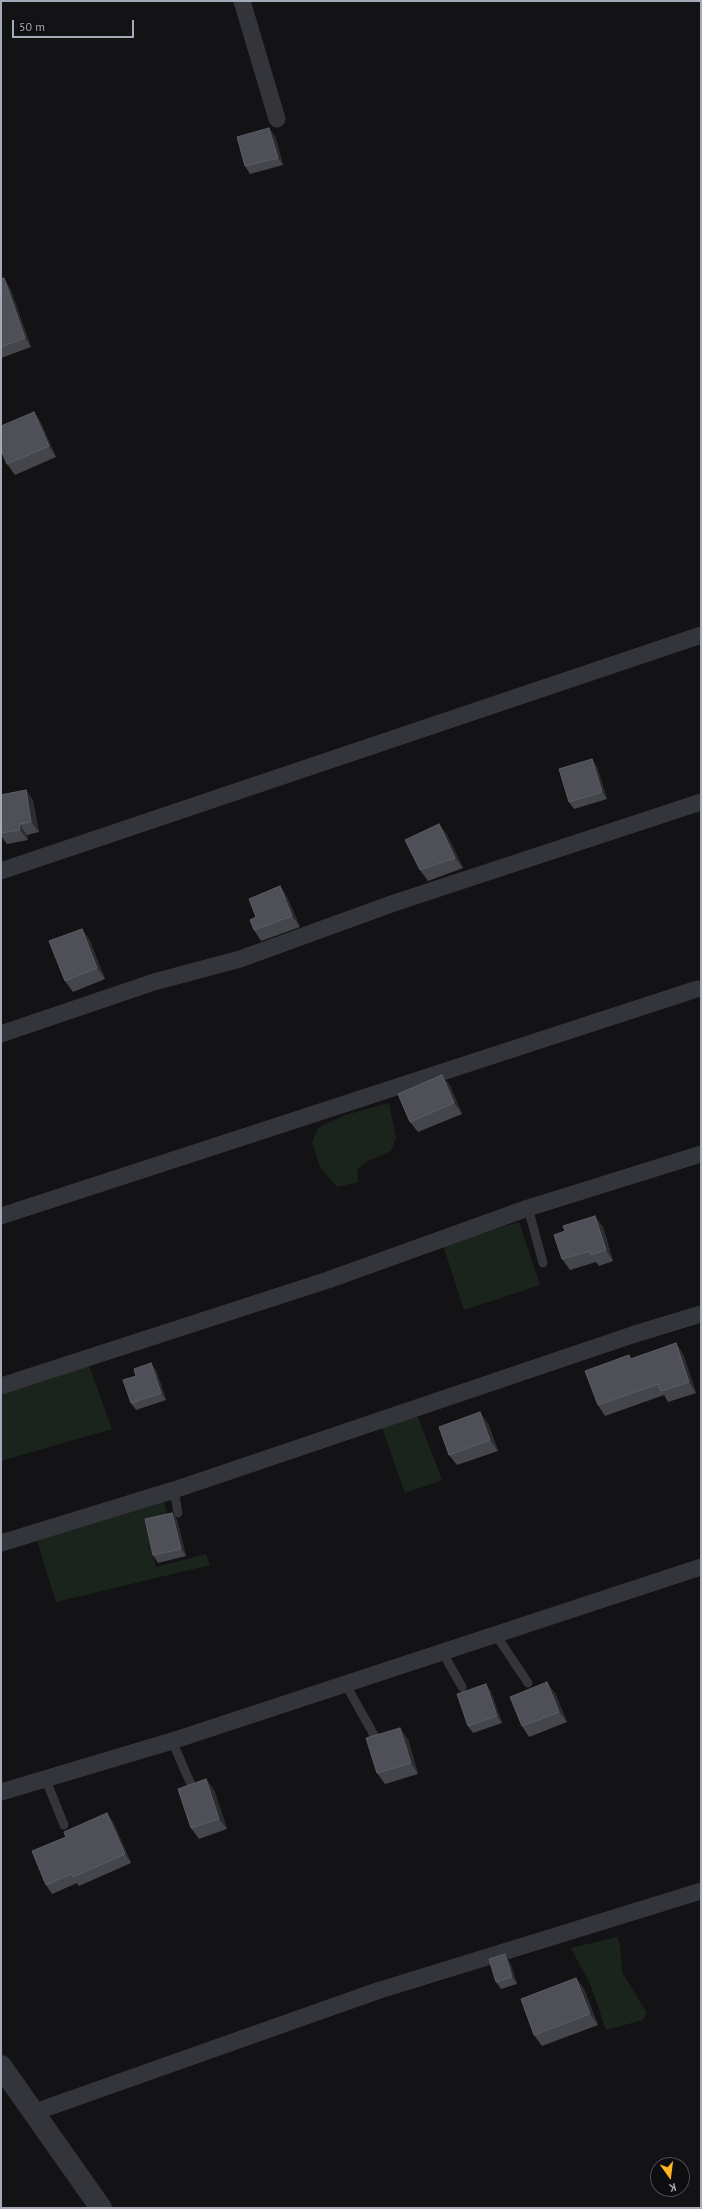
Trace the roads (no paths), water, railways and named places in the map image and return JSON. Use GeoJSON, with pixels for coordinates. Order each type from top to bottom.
{"type":"FeatureCollection","features":[{"type":"Feature","properties":{"kind":"street"},"geometry":{"type":"LineString","coordinates":[[242,1],[277,119]]}},
{"type":"Feature","properties":{"kind":"street"},"geometry":{"type":"LineString","coordinates":[[1,871],[701,635]]}},
{"type":"Feature","properties":{"kind":"street"},"geometry":{"type":"LineString","coordinates":[[1,1034],[154,982],[240,960],[394,903],[701,802]]}},
{"type":"Feature","properties":{"kind":"street"},"geometry":{"type":"LineString","coordinates":[[1,1216],[697,989]]}},
{"type":"Feature","properties":{"kind":"street"},"geometry":{"type":"LineString","coordinates":[[1,1386],[328,1280],[528,1208],[701,1154]]}},
{"type":"Feature","properties":{"kind":"street"},"geometry":{"type":"LineString","coordinates":[[1,1543],[174,1490],[627,1337],[701,1314]]}},
{"type":"Feature","properties":{"kind":"street"},"geometry":{"type":"LineString","coordinates":[[1,1792],[46,1780],[172,1741],[701,1567]]}},
{"type":"Feature","properties":{"kind":"street"},"geometry":{"type":"LineString","coordinates":[[35,2112],[377,1991],[701,1891]]}},
{"type":"Feature","properties":{"kind":"street"},"geometry":{"type":"LineString","coordinates":[[1,2066],[35,2112],[101,2208]]}},
{"type":"Feature","properties":{"kind":"lane"},"geometry":{"type":"LineString","coordinates":[[528,1208],[543,1263]]}},
{"type":"Feature","properties":{"kind":"lane"},"geometry":{"type":"LineString","coordinates":[[174,1490],[178,1513]]}},
{"type":"Feature","properties":{"kind":"lane"},"geometry":{"type":"LineString","coordinates":[[496,1635],[528,1683]]}},
{"type":"Feature","properties":{"kind":"lane"},"geometry":{"type":"LineString","coordinates":[[443,1653],[462,1687]]}},
{"type":"Feature","properties":{"kind":"lane"},"geometry":{"type":"LineString","coordinates":[[346,1685],[374,1735]]}},
{"type":"Feature","properties":{"kind":"lane"},"geometry":{"type":"LineString","coordinates":[[172,1741],[193,1789]]}},
{"type":"Feature","properties":{"kind":"lane"},"geometry":{"type":"LineString","coordinates":[[46,1780],[64,1826]]}}]}
